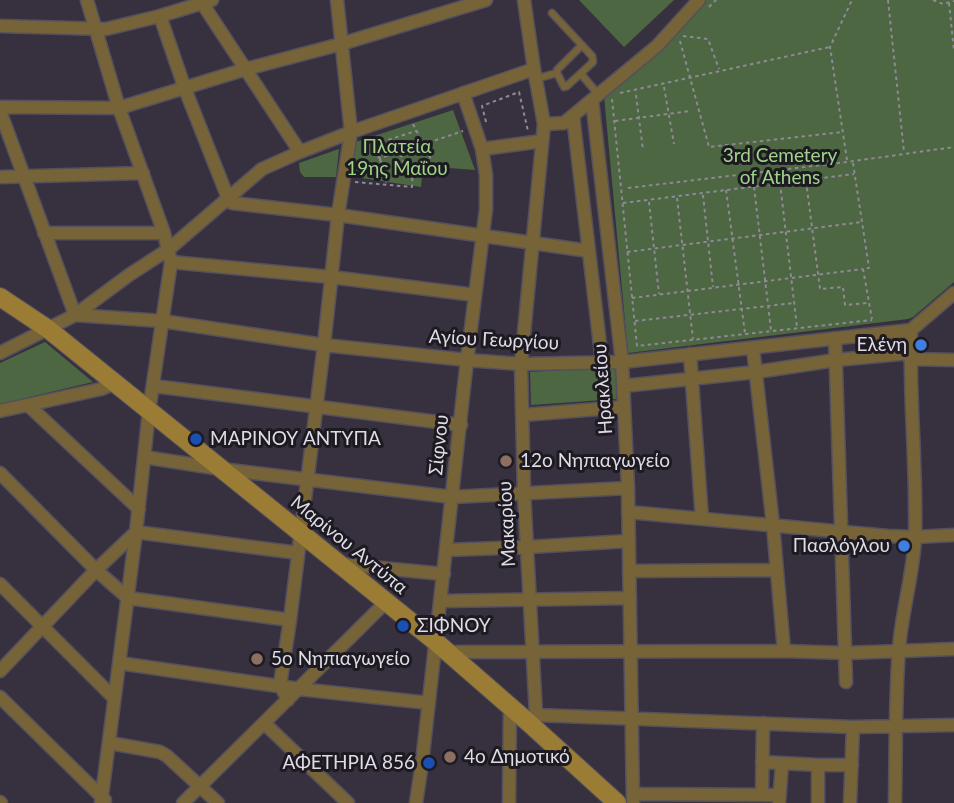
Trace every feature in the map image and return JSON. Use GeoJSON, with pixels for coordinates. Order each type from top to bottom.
{"type":"FeatureCollection","features":[{"type":"Feature","properties":{"kind":"street"},"geometry":{"type":"LineString","coordinates":[[87,0],[119,108],[170,255],[103,801]]}},
{"type":"Feature","properties":{"kind":"street"},"geometry":{"type":"LineString","coordinates":[[288,700],[280,685],[338,215],[351,132],[337,0]]}},
{"type":"Feature","properties":{"kind":"street"},"geometry":{"type":"LineString","coordinates":[[75,315],[0,109],[119,108],[486,0]]}},
{"type":"Feature","properties":{"kind":"street","name":"Μακαρίου"},"geometry":{"type":"LineString","coordinates":[[524,0],[544,124],[536,141],[532,243],[522,364],[524,493],[533,652],[532,719]]}},
{"type":"Feature","properties":{"kind":"street"},"geometry":{"type":"LineString","coordinates":[[0,26],[106,29],[160,16],[204,1],[300,152]]}},
{"type":"Feature","properties":{"kind":"street"},"geometry":{"type":"LineString","coordinates":[[544,124],[564,123],[703,4]]}},
{"type":"Feature","properties":{"kind":"street"},"geometry":{"type":"LineString","coordinates":[[160,16],[185,89],[232,203],[338,215],[589,251]]}},
{"type":"Feature","properties":{"kind":"street"},"geometry":{"type":"LineString","coordinates":[[0,354],[75,315],[129,275],[170,255],[262,169],[408,112],[463,93],[535,74]]}},
{"type":"Feature","properties":{"kind":"street","name":"Σίφνου"},"geometry":{"type":"LineString","coordinates":[[416,803],[429,703],[441,647],[440,601],[486,209],[481,149],[463,93]]}},
{"type":"Feature","properties":{"kind":"street","name":"Ηρακλείου"},"geometry":{"type":"LineString","coordinates":[[595,97],[622,362],[628,488],[633,799]]}},
{"type":"Feature","properties":{"kind":"street"},"geometry":{"type":"LineString","coordinates":[[573,116],[602,362]]}},
{"type":"Feature","properties":{"kind":"street"},"geometry":{"type":"LineString","coordinates":[[481,149],[536,141]]}},
{"type":"Feature","properties":{"kind":"street"},"geometry":{"type":"LineString","coordinates":[[0,177],[143,173]]}},
{"type":"Feature","properties":{"kind":"street"},"geometry":{"type":"LineString","coordinates":[[44,233],[164,233]]}},
{"type":"Feature","properties":{"kind":"street"},"geometry":{"type":"LineString","coordinates":[[170,255],[475,295]]}},
{"type":"Feature","properties":{"kind":"street"},"geometry":{"type":"LineString","coordinates":[[895,803],[899,651],[915,537],[911,330],[954,293]]}},
{"type":"Feature","properties":{"kind":"street","name":"Μαρίνου Αντύπα"},"geometry":{"type":"LineString","coordinates":[[0,297],[48,329],[340,564],[510,706],[532,719],[617,803]]}},
{"type":"Feature","properties":{"kind":"street","name":"Αγίου Γεωργίου"},"geometry":{"type":"LineString","coordinates":[[75,315],[162,321],[324,345],[522,364],[622,362],[911,330]]}},
{"type":"Feature","properties":{"kind":"street"},"geometry":{"type":"LineString","coordinates":[[835,338],[846,682]]}},
{"type":"Feature","properties":{"kind":"street"},"geometry":{"type":"LineString","coordinates":[[753,348],[784,651]]}},
{"type":"Feature","properties":{"kind":"street"},"geometry":{"type":"LineString","coordinates":[[690,354],[702,519]]}},
{"type":"Feature","properties":{"kind":"street"},"geometry":{"type":"LineString","coordinates":[[623,386],[756,372],[836,360],[910,356],[954,360]]}},
{"type":"Feature","properties":{"kind":"street"},"geometry":{"type":"LineString","coordinates":[[0,411],[100,390],[115,383]]}},
{"type":"Feature","properties":{"kind":"street"},"geometry":{"type":"LineString","coordinates":[[154,386],[461,425]]}},
{"type":"Feature","properties":{"kind":"street"},"geometry":{"type":"LineString","coordinates":[[27,405],[139,509]]}},
{"type":"Feature","properties":{"kind":"street"},"geometry":{"type":"LineString","coordinates":[[522,415],[624,407]]}},
{"type":"Feature","properties":{"kind":"street"},"geometry":{"type":"LineString","coordinates":[[144,457],[452,498],[628,488]]}},
{"type":"Feature","properties":{"kind":"street"},"geometry":{"type":"LineString","coordinates":[[0,473],[96,570],[128,598],[290,620]]}},
{"type":"Feature","properties":{"kind":"street"},"geometry":{"type":"LineString","coordinates":[[628,512],[915,537],[954,535]]}},
{"type":"Feature","properties":{"kind":"street"},"geometry":{"type":"LineString","coordinates":[[0,671],[136,532]]}},
{"type":"Feature","properties":{"kind":"street"},"geometry":{"type":"LineString","coordinates":[[136,532],[298,553]]}},
{"type":"Feature","properties":{"kind":"street"},"geometry":{"type":"LineString","coordinates":[[446,550],[629,541]]}},
{"type":"Feature","properties":{"kind":"street"},"geometry":{"type":"LineString","coordinates":[[340,564],[443,574]]}},
{"type":"Feature","properties":{"kind":"street"},"geometry":{"type":"LineString","coordinates":[[629,571],[776,570]]}},
{"type":"Feature","properties":{"kind":"street"},"geometry":{"type":"LineString","coordinates":[[0,584],[114,698]]}},
{"type":"Feature","properties":{"kind":"street"},"geometry":{"type":"LineString","coordinates":[[440,601],[630,598]]}},
{"type":"Feature","properties":{"kind":"street"},"geometry":{"type":"LineString","coordinates":[[183,803],[386,602]]}},
{"type":"Feature","properties":{"kind":"street"},"geometry":{"type":"LineString","coordinates":[[441,647],[533,652],[846,653],[954,649]]}},
{"type":"Feature","properties":{"kind":"street"},"geometry":{"type":"LineString","coordinates":[[119,663],[299,689],[429,703]]}},
{"type":"Feature","properties":{"kind":"street"},"geometry":{"type":"LineString","coordinates":[[0,697],[103,801]]}},
{"type":"Feature","properties":{"kind":"street"},"geometry":{"type":"LineString","coordinates":[[509,803],[510,706]]}},
{"type":"Feature","properties":{"kind":"street"},"geometry":{"type":"LineString","coordinates":[[532,719],[853,727],[954,725]]}},
{"type":"Feature","properties":{"kind":"street"},"geometry":{"type":"LineString","coordinates":[[264,723],[348,803]]}},
{"type":"Feature","properties":{"kind":"street"},"geometry":{"type":"LineString","coordinates":[[762,795],[763,723]]}},
{"type":"Feature","properties":{"kind":"street"},"geometry":{"type":"LineString","coordinates":[[850,803],[853,727]]}},
{"type":"Feature","properties":{"kind":"street"},"geometry":{"type":"LineString","coordinates":[[110,743],[160,752],[218,803]]}},
{"type":"Feature","properties":{"kind":"street"},"geometry":{"type":"LineString","coordinates":[[762,762],[852,765]]}},
{"type":"Feature","properties":{"kind":"street"},"geometry":{"type":"LineString","coordinates":[[633,799],[762,795],[779,799],[782,764]]}},
{"type":"Feature","properties":{"kind":"street"},"geometry":{"type":"LineString","coordinates":[[818,765],[818,803]]}},
{"type":"Feature","properties":{"kind":"lane"},"geometry":{"type":"LineString","coordinates":[[552,13],[582,45],[592,56],[593,62],[564,87],[557,73],[559,66],[582,45]]}},
{"type":"Feature","properties":{"kind":"lane"},"geometry":{"type":"LineString","coordinates":[[535,74],[557,73]]}},
{"type":"Feature","properties":{"kind":"lane"},"geometry":{"type":"LineString","coordinates":[[580,74],[595,97]]}},
{"type":"Feature","properties":{"kind":"path"},"geometry":{"type":"LineString","coordinates":[[703,4],[716,0]]}},
{"type":"Feature","properties":{"kind":"path"},"geometry":{"type":"LineString","coordinates":[[847,162],[830,47],[852,0]]}},
{"type":"Feature","properties":{"kind":"path"},"geometry":{"type":"LineString","coordinates":[[887,0],[905,153]]}},
{"type":"Feature","properties":{"kind":"path"},"geometry":{"type":"LineString","coordinates":[[933,0],[943,4],[954,1]]}},
{"type":"Feature","properties":{"kind":"path"},"geometry":{"type":"LineString","coordinates":[[949,3],[954,51]]}},
{"type":"Feature","properties":{"kind":"path"},"geometry":{"type":"LineString","coordinates":[[720,70],[708,39],[678,36],[709,147],[842,132]]}},
{"type":"Feature","properties":{"kind":"path"},"geometry":{"type":"LineString","coordinates":[[830,47],[611,95],[637,346],[872,320],[863,269]]}},
{"type":"Feature","properties":{"kind":"path"},"geometry":{"type":"LineString","coordinates":[[664,87],[674,144]]}},
{"type":"Feature","properties":{"kind":"path"},"geometry":{"type":"LineString","coordinates":[[488,128],[482,106],[519,92],[536,141]]}},
{"type":"Feature","properties":{"kind":"path"},"geometry":{"type":"LineString","coordinates":[[636,94],[643,149]]}},
{"type":"Feature","properties":{"kind":"path"},"geometry":{"type":"LineString","coordinates":[[614,121],[690,111]]}},
{"type":"Feature","properties":{"kind":"path"},"geometry":{"type":"LineString","coordinates":[[400,152],[405,166],[431,159],[408,112]]}},
{"type":"Feature","properties":{"kind":"path"},"geometry":{"type":"LineString","coordinates":[[369,126],[387,184]]}},
{"type":"Feature","properties":{"kind":"path"},"geometry":{"type":"LineString","coordinates":[[379,158],[473,127]]}},
{"type":"Feature","properties":{"kind":"path"},"geometry":{"type":"LineString","coordinates":[[375,145],[416,131]]}},
{"type":"Feature","properties":{"kind":"path"},"geometry":{"type":"LineString","coordinates":[[628,188],[954,147]]}},
{"type":"Feature","properties":{"kind":"path"},"geometry":{"type":"LineString","coordinates":[[632,298],[869,268],[852,161]]}},
{"type":"Feature","properties":{"kind":"path"},"geometry":{"type":"LineString","coordinates":[[344,181],[412,187],[413,164]]}},
{"type":"Feature","properties":{"kind":"path"},"geometry":{"type":"LineString","coordinates":[[622,203],[854,174]]}},
{"type":"Feature","properties":{"kind":"path"},"geometry":{"type":"LineString","coordinates":[[806,180],[820,289],[844,287],[845,305],[869,303]]}},
{"type":"Feature","properties":{"kind":"path"},"geometry":{"type":"LineString","coordinates":[[780,183],[797,328]]}},
{"type":"Feature","properties":{"kind":"path"},"geometry":{"type":"LineString","coordinates":[[754,187],[771,331]]}},
{"type":"Feature","properties":{"kind":"path"},"geometry":{"type":"LineString","coordinates":[[726,190],[745,334]]}},
{"type":"Feature","properties":{"kind":"path"},"geometry":{"type":"LineString","coordinates":[[703,193],[714,288]]}},
{"type":"Feature","properties":{"kind":"path"},"geometry":{"type":"LineString","coordinates":[[677,197],[693,340]]}},
{"type":"Feature","properties":{"kind":"path"},"geometry":{"type":"LineString","coordinates":[[649,200],[659,295]]}},
{"type":"Feature","properties":{"kind":"path"},"geometry":{"type":"LineString","coordinates":[[627,252],[862,222]]}},
{"type":"Feature","properties":{"kind":"path"},"geometry":{"type":"LineString","coordinates":[[634,321],[794,303]]}},
{"type":"Feature","properties":{"kind":"green space"},"geometry":{"type":"Polygon","coordinates":[[[579,0],[674,0],[624,47],[579,0]]]}},
{"type":"Feature","properties":{"kind":"green space","name":"3rd Cemetery of Athens"},"geometry":{"type":"Polygon","coordinates":[[[706,0],[954,0],[954,282],[913,317],[628,353],[604,96],[666,42],[706,0]]]}},
{"type":"Feature","properties":{"kind":"green space","name":"Πλατεία 19ης Μαΐου"},"geometry":{"type":"Polygon","coordinates":[[[453,110],[475,170],[423,166],[421,187],[348,176],[353,143],[453,110]]]}},
{"type":"Feature","properties":{"kind":"green space"},"geometry":{"type":"Polygon","coordinates":[[[339,149],[336,177],[304,177],[300,172],[299,163],[339,149]]]}},
{"type":"Feature","properties":{"kind":"green space"},"geometry":{"type":"Polygon","coordinates":[[[45,342],[93,382],[0,404],[0,363],[45,342]]]}},
{"type":"Feature","properties":{"kind":"green space"},"geometry":{"type":"Polygon","coordinates":[[[616,367],[617,399],[531,405],[530,372],[616,367]]]}},
{"type":"Feature","properties":{"kind":"place","name":"Ελένη"},"geometry":{"type":"Point","coordinates":[921,345]}},
{"type":"Feature","properties":{"kind":"place","name":"ΜΑΡΙΝΟΥ ΑΝΤΥΠΑ"},"geometry":{"type":"Point","coordinates":[196,439]}},
{"type":"Feature","properties":{"kind":"place","name":"12ο Νηπιαγωγείο"},"geometry":{"type":"Point","coordinates":[506,461]}},
{"type":"Feature","properties":{"kind":"place","name":"Πασλόγλου"},"geometry":{"type":"Point","coordinates":[904,546]}},
{"type":"Feature","properties":{"kind":"place","name":"ΣΙΦΝΟΥ"},"geometry":{"type":"Point","coordinates":[403,626]}},
{"type":"Feature","properties":{"kind":"place","name":"5ο Νηπιαγωγείο"},"geometry":{"type":"Point","coordinates":[257,659]}},
{"type":"Feature","properties":{"kind":"place","name":"4ο Δημοτικό"},"geometry":{"type":"Point","coordinates":[450,757]}},
{"type":"Feature","properties":{"kind":"place","name":"ΑΦΕΤΗΡΙΑ 856"},"geometry":{"type":"Point","coordinates":[429,763]}}]}
